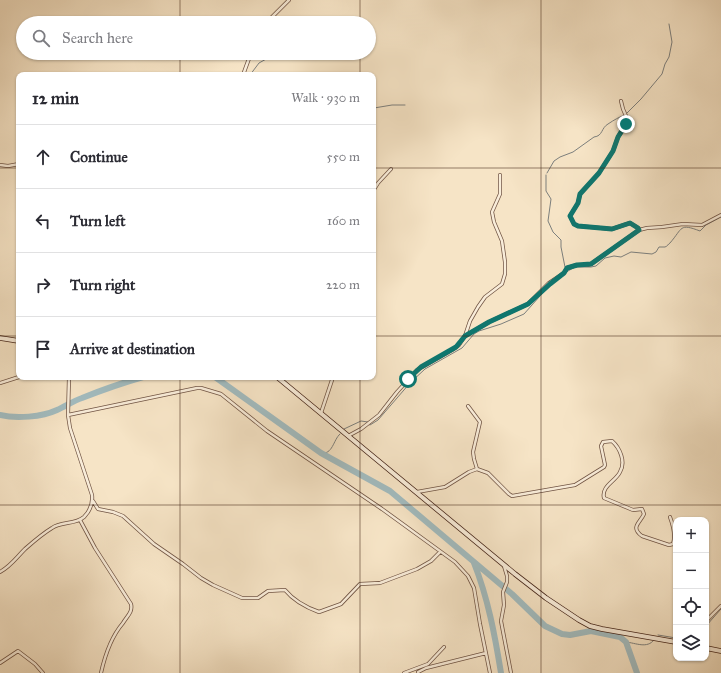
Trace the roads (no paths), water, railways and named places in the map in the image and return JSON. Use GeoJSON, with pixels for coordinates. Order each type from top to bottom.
{"type":"FeatureCollection","features":[{"type":"Feature","properties":{"kind":"main road"},"geometry":{"type":"LineString","coordinates":[[0,338],[16,341]]}},
{"type":"Feature","properties":{"kind":"main road"},"geometry":{"type":"LineString","coordinates":[[281,380],[503,564],[546,598],[579,620],[590,626],[602,629],[673,641]]}},
{"type":"Feature","properties":{"kind":"main road"},"geometry":{"type":"LineString","coordinates":[[709,649],[721,651]]}},
{"type":"Feature","properties":{"kind":"street"},"geometry":{"type":"LineString","coordinates":[[273,16],[288,0]]}},
{"type":"Feature","properties":{"kind":"street"},"geometry":{"type":"LineString","coordinates":[[244,72],[248,60]]}},
{"type":"Feature","properties":{"kind":"street"},"geometry":{"type":"LineString","coordinates":[[621,101],[622,109],[626,116],[625,127],[618,137],[613,151],[599,173],[580,194],[578,203],[570,216],[574,224],[578,226],[612,229],[630,223],[639,230]]}},
{"type":"Feature","properties":{"kind":"street"},"geometry":{"type":"LineString","coordinates":[[0,165],[8,166],[16,165]]}},
{"type":"Feature","properties":{"kind":"street"},"geometry":{"type":"LineString","coordinates":[[376,186],[391,169]]}},
{"type":"Feature","properties":{"kind":"street"},"geometry":{"type":"LineString","coordinates":[[347,436],[374,420],[417,370],[456,347],[465,336],[476,311],[485,297],[502,284],[506,268],[502,242],[494,222],[492,212],[500,194],[500,175]]}},
{"type":"Feature","properties":{"kind":"street"},"geometry":{"type":"LineString","coordinates":[[465,336],[489,322],[523,308],[564,273],[567,268],[577,265],[591,264],[639,230],[683,224],[702,225],[721,215]]}},
{"type":"Feature","properties":{"kind":"street"},"geometry":{"type":"LineString","coordinates":[[0,383],[16,378]]}},
{"type":"Feature","properties":{"kind":"street"},"geometry":{"type":"LineString","coordinates":[[68,380],[68,414],[74,442],[93,501],[98,510],[113,512],[123,516],[154,544],[213,585],[242,598],[258,598],[268,591],[285,590],[300,604],[319,612],[341,604],[360,584],[380,583],[417,569],[431,561],[440,552]]}},
{"type":"Feature","properties":{"kind":"street"},"geometry":{"type":"LineString","coordinates":[[321,413],[332,380]]}},
{"type":"Feature","properties":{"kind":"street"},"geometry":{"type":"LineString","coordinates":[[68,414],[197,388],[216,392],[267,431],[382,509],[462,569],[473,583],[490,673]]}},
{"type":"Feature","properties":{"kind":"street"},"geometry":{"type":"LineString","coordinates":[[468,406],[480,422],[474,452],[474,459],[477,469]]}},
{"type":"Feature","properties":{"kind":"street"},"geometry":{"type":"LineString","coordinates":[[417,492],[448,486],[469,472],[477,469],[488,473],[512,496],[579,484],[591,474],[604,467],[601,444],[605,441],[612,441],[618,448],[622,457],[621,471],[605,490],[604,498],[633,510],[642,510],[644,514],[636,528],[639,534],[669,546],[673,544],[674,540],[670,517]]}},
{"type":"Feature","properties":{"kind":"street"},"geometry":{"type":"LineString","coordinates":[[0,572],[9,567],[26,548],[53,527],[80,520],[90,510],[93,501]]}},
{"type":"Feature","properties":{"kind":"street"},"geometry":{"type":"LineString","coordinates":[[80,520],[95,548],[131,604],[132,608],[130,613],[116,631],[101,673]]}},
{"type":"Feature","properties":{"kind":"street"},"geometry":{"type":"LineString","coordinates":[[503,564],[507,576],[507,582],[503,592],[504,605],[501,622],[510,673]]}},
{"type":"Feature","properties":{"kind":"street"},"geometry":{"type":"LineString","coordinates":[[709,618],[721,606]]}},
{"type":"Feature","properties":{"kind":"street"},"geometry":{"type":"LineString","coordinates":[[404,673],[428,664],[444,647]]}},
{"type":"Feature","properties":{"kind":"street"},"geometry":{"type":"LineString","coordinates":[[0,663],[18,651],[35,664],[43,673]]}},
{"type":"Feature","properties":{"kind":"street"},"geometry":{"type":"LineString","coordinates":[[418,672],[426,668],[486,653]]}},
{"type":"Feature","properties":{"kind":"waterway"},"geometry":{"type":"LineString","coordinates":[[547,173],[554,161],[573,152],[594,137],[601,134],[608,124],[625,115],[662,74],[669,57],[672,42],[669,24]]}},
{"type":"Feature","properties":{"kind":"waterway"},"geometry":{"type":"LineString","coordinates":[[252,72],[259,63],[264,60]]}},
{"type":"Feature","properties":{"kind":"waterway"},"geometry":{"type":"LineString","coordinates":[[376,108],[405,105]]}},
{"type":"Feature","properties":{"kind":"waterway"},"geometry":{"type":"LineString","coordinates":[[546,175],[546,191],[551,199],[548,221],[553,232],[561,240],[565,267]]}},
{"type":"Feature","properties":{"kind":"waterway"},"geometry":{"type":"LineString","coordinates":[[370,425],[378,420],[410,383],[425,369],[462,348],[474,334],[479,331],[501,324],[524,314],[548,287],[568,271],[575,267],[596,266],[605,258],[614,256],[621,257],[631,252],[652,254],[656,252],[659,247],[667,246],[682,228],[688,227],[700,231],[706,225],[721,217]]}},
{"type":"Feature","properties":{"kind":"waterway"},"geometry":{"type":"LineString","coordinates":[[0,415],[21,417],[37,416],[57,410],[97,392],[133,380]]}},
{"type":"Feature","properties":{"kind":"waterway"},"geometry":{"type":"LineString","coordinates":[[219,380],[321,453],[390,491],[512,594],[545,626],[562,634],[570,635],[591,631],[620,637],[626,642],[637,673]]}},
{"type":"Feature","properties":{"kind":"waterway"},"geometry":{"type":"LineString","coordinates":[[344,429],[361,421],[368,422]]}},
{"type":"Feature","properties":{"kind":"waterway"},"geometry":{"type":"LineString","coordinates":[[321,453],[328,452],[340,434]]}},
{"type":"Feature","properties":{"kind":"waterway"},"geometry":{"type":"LineString","coordinates":[[474,563],[494,631],[501,673]]}},
{"type":"Feature","properties":{"kind":"waterway"},"geometry":{"type":"LineString","coordinates":[[707,625],[721,609]]}},
{"type":"Feature","properties":{"kind":"waterway"},"geometry":{"type":"LineString","coordinates":[[658,635],[673,638]]}},
{"type":"Feature","properties":{"kind":"waterway"},"geometry":{"type":"LineString","coordinates":[[626,642],[645,645],[654,640]]}}]}
